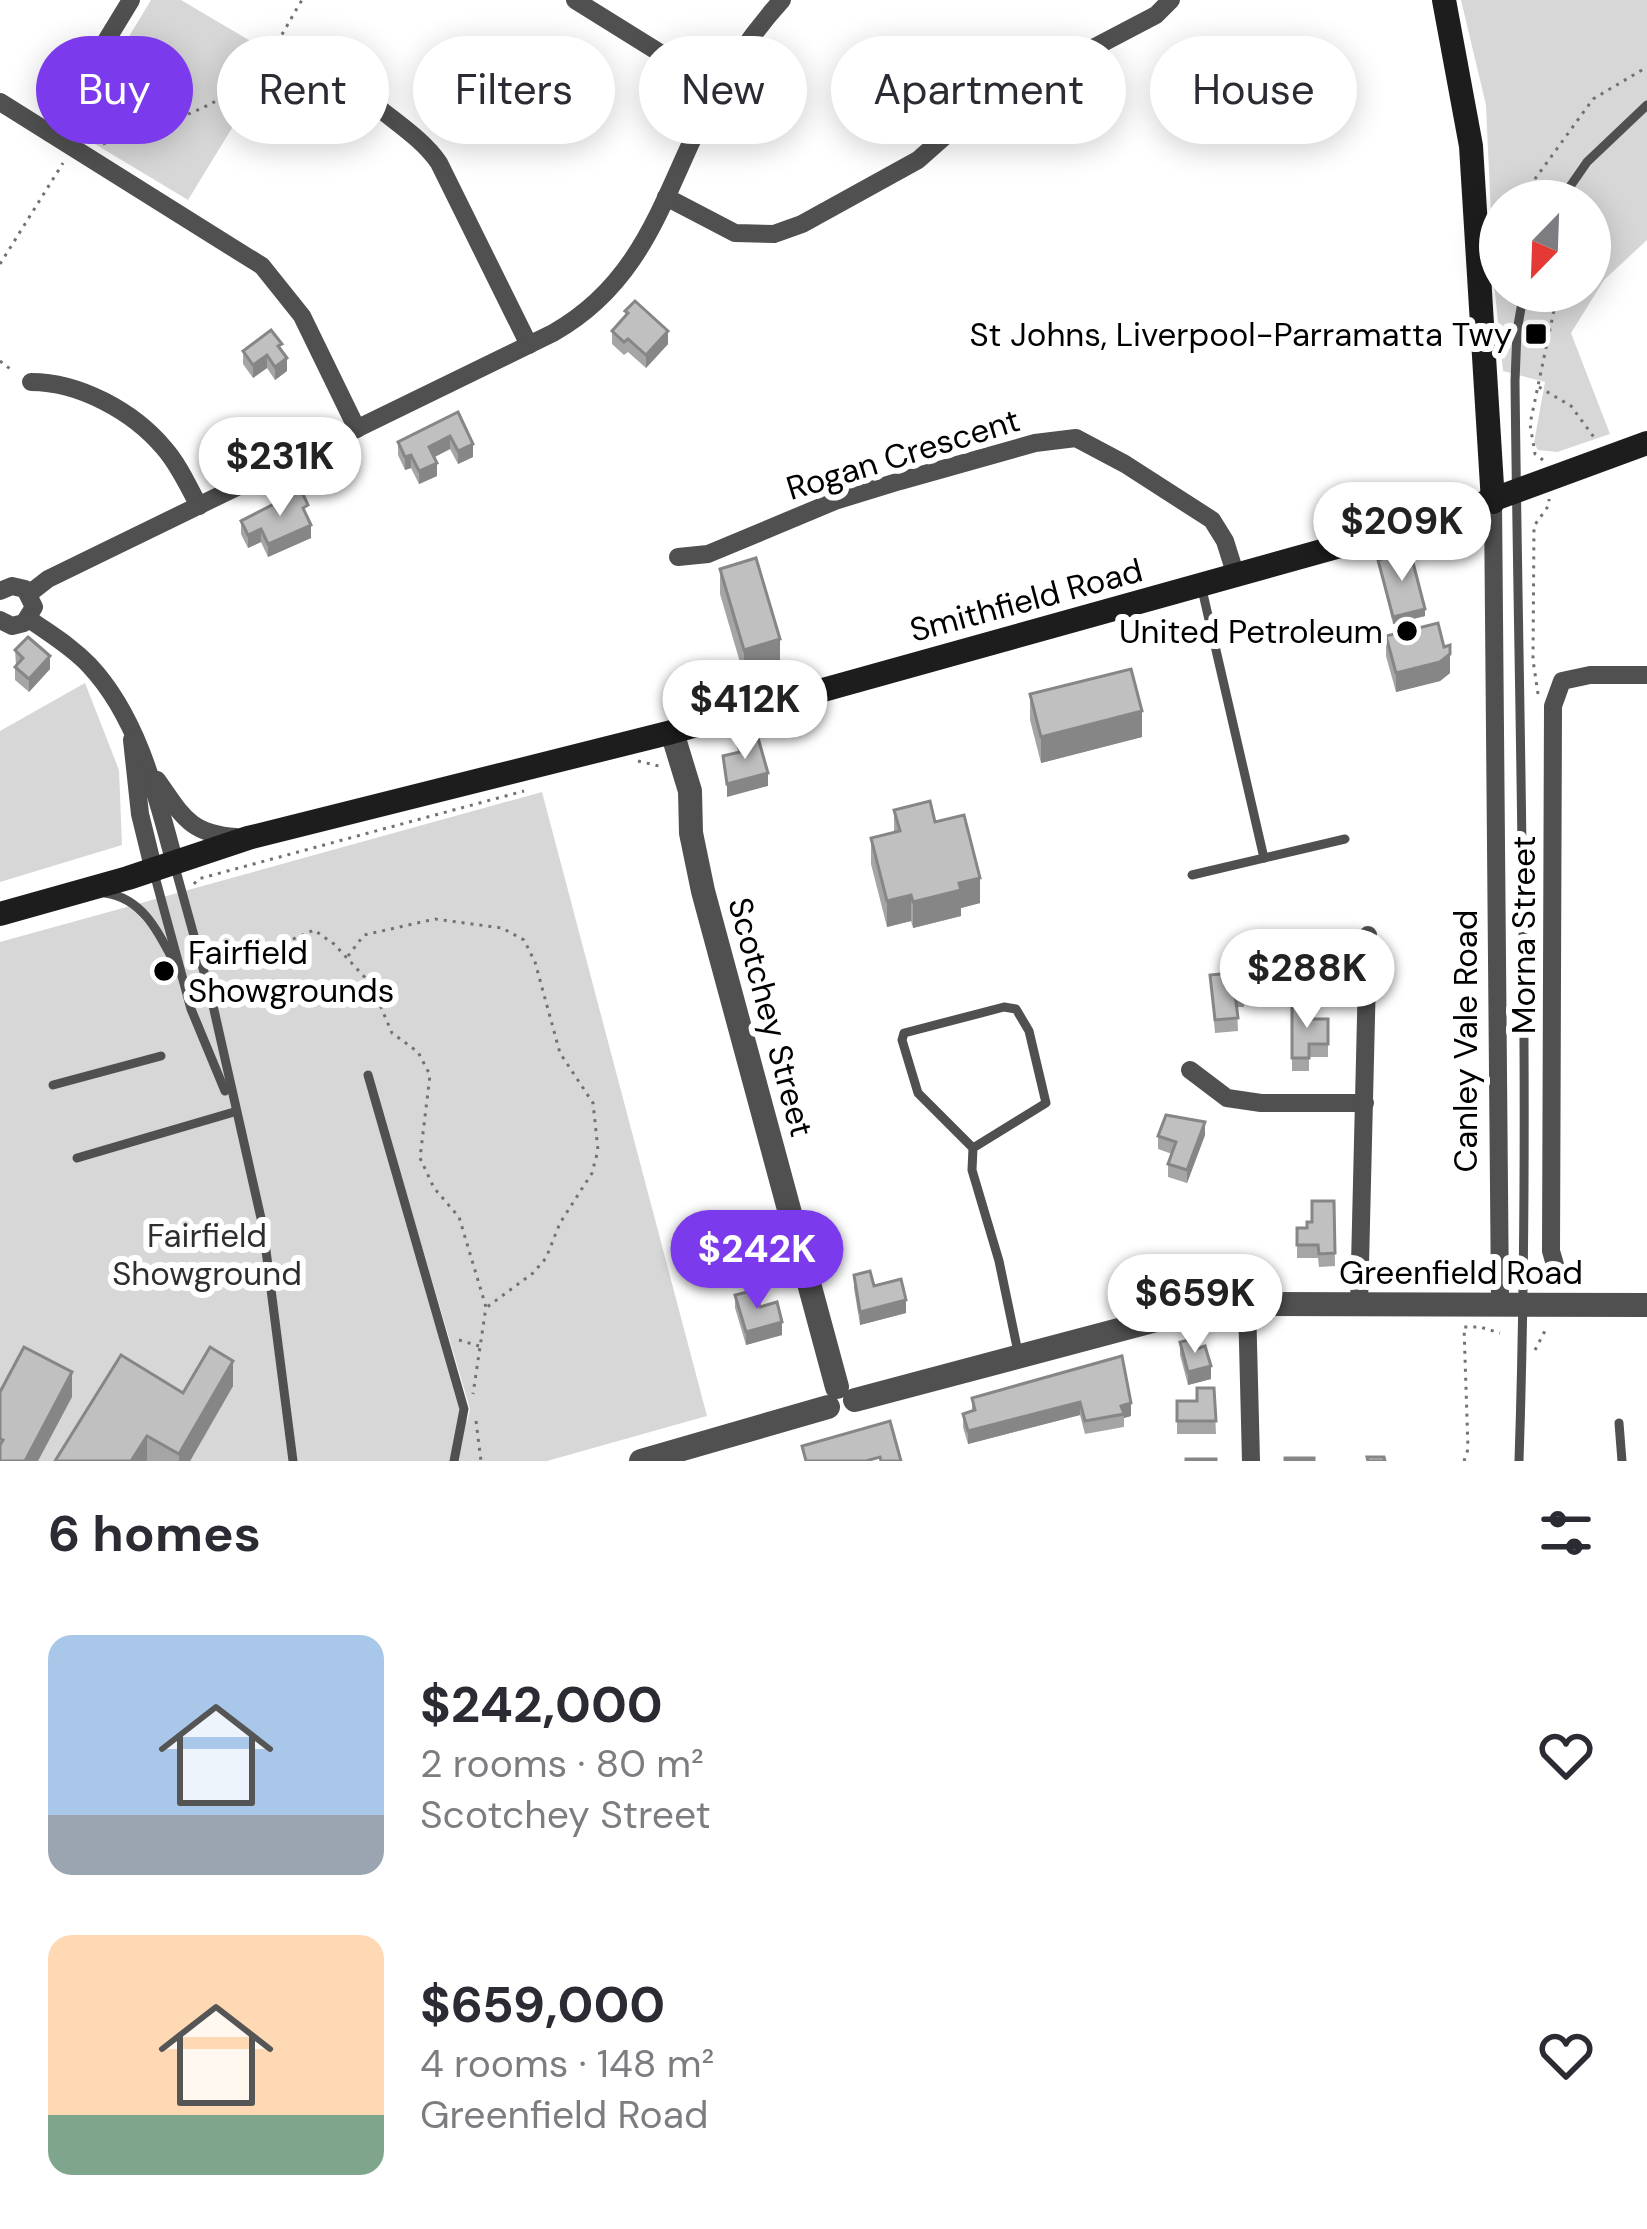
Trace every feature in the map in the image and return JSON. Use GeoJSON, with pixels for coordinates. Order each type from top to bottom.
{"type":"FeatureCollection","features":[{"type":"Feature","properties":{"kind":"main road"},"geometry":{"type":"LineString","coordinates":[[1444,0],[1472,146],[1505,497]]}},
{"type":"Feature","properties":{"kind":"main road","name":"Smithfield Road"},"geometry":{"type":"LineString","coordinates":[[0,914],[248,838],[672,732],[1236,576],[1505,497],[1647,443]]}},
{"type":"Feature","properties":{"kind":"street"},"geometry":{"type":"LineString","coordinates":[[109,36],[131,0]]}},
{"type":"Feature","properties":{"kind":"street"},"geometry":{"type":"LineString","coordinates":[[575,0],[639,40]]}},
{"type":"Feature","properties":{"kind":"street"},"geometry":{"type":"LineString","coordinates":[[752,36],[782,0]]}},
{"type":"Feature","properties":{"kind":"street"},"geometry":{"type":"LineString","coordinates":[[1116,36],[1156,15],[1171,0]]}},
{"type":"Feature","properties":{"kind":"street"},"geometry":{"type":"LineString","coordinates":[[0,102],[36,124]]}},
{"type":"Feature","properties":{"kind":"street"},"geometry":{"type":"LineString","coordinates":[[389,120],[426,146],[439,163],[529,345]]}},
{"type":"Feature","properties":{"kind":"street"},"geometry":{"type":"LineString","coordinates":[[68,144],[262,266],[302,316],[358,429]]}},
{"type":"Feature","properties":{"kind":"street"},"geometry":{"type":"LineString","coordinates":[[30,593],[584,314],[640,251],[692,144]]}},
{"type":"Feature","properties":{"kind":"street"},"geometry":{"type":"LineString","coordinates":[[666,197],[735,233],[774,234],[802,224],[918,160],[936,144]]}},
{"type":"Feature","properties":{"kind":"street"},"geometry":{"type":"LineString","coordinates":[[31,382],[57,382],[84,391],[143,428],[173,459],[199,506]]}},
{"type":"Feature","properties":{"kind":"street","name":"Rogan Crescent"},"geometry":{"type":"LineString","coordinates":[[678,557],[708,554],[835,501],[900,481],[1036,442],[1076,438],[1212,520],[1225,541],[1236,576]]}},
{"type":"Feature","properties":{"kind":"street","name":"Canley Vale Road"},"geometry":{"type":"LineString","coordinates":[[1505,497],[1498,780],[1510,1302]]}},
{"type":"Feature","properties":{"kind":"street"},"geometry":{"type":"LineString","coordinates":[[0,591],[19,586],[30,593],[34,607],[29,619],[12,626],[0,620]]}},
{"type":"Feature","properties":{"kind":"street"},"geometry":{"type":"LineString","coordinates":[[29,619],[88,664],[111,694],[148,766],[190,824],[211,836],[248,838]]}},
{"type":"Feature","properties":{"kind":"street","name":"Morna Street"},"geometry":{"type":"LineString","coordinates":[[1558,1275],[1551,1251],[1553,706],[1562,681],[1590,675],[1647,675]]}},
{"type":"Feature","properties":{"kind":"street","name":"Scotchey Street"},"geometry":{"type":"LineString","coordinates":[[672,732],[690,791],[691,833],[703,891],[840,1398]]}},
{"type":"Feature","properties":{"kind":"street"},"geometry":{"type":"LineString","coordinates":[[132,735],[140,814],[163,864]]}},
{"type":"Feature","properties":{"kind":"street"},"geometry":{"type":"LineString","coordinates":[[148,766],[163,864]]}},
{"type":"Feature","properties":{"kind":"street"},"geometry":{"type":"LineString","coordinates":[[1359,1306],[1368,935]]}},
{"type":"Feature","properties":{"kind":"street"},"geometry":{"type":"LineString","coordinates":[[1190,1070],[1227,1098],[1261,1103],[1366,1103]]}},
{"type":"Feature","properties":{"kind":"street"},"geometry":{"type":"LineString","coordinates":[[1247,1304],[1251,1461]]}},
{"type":"Feature","properties":{"kind":"street","name":"Greenfield Road"},"geometry":{"type":"LineString","coordinates":[[641,1461],[840,1398],[1019,1358],[1198,1309],[1247,1304],[1647,1304]]}},
{"type":"Feature","properties":{"kind":"lane"},"geometry":{"type":"LineString","coordinates":[[1575,180],[1647,105]]}},
{"type":"Feature","properties":{"kind":"lane"},"geometry":{"type":"LineString","coordinates":[[1519,1461],[1510,1302],[1522,745],[1505,497],[1521,312]]}},
{"type":"Feature","properties":{"kind":"lane"},"geometry":{"type":"LineString","coordinates":[[1201,585],[1264,858]]}},
{"type":"Feature","properties":{"kind":"lane"},"geometry":{"type":"LineString","coordinates":[[1192,875],[1345,839]]}},
{"type":"Feature","properties":{"kind":"lane"},"geometry":{"type":"LineString","coordinates":[[163,864],[191,1010],[234,1112]]}},
{"type":"Feature","properties":{"kind":"lane"},"geometry":{"type":"LineString","coordinates":[[163,864],[212,1001],[262,1226],[293,1461]]}},
{"type":"Feature","properties":{"kind":"lane"},"geometry":{"type":"LineString","coordinates":[[85,890],[132,902],[150,922],[182,977]]}},
{"type":"Feature","properties":{"kind":"lane"},"geometry":{"type":"LineString","coordinates":[[973,1148],[1046,1102],[1029,1031],[1016,1009],[1004,1007],[912,1031],[902,1040],[918,1093],[973,1148],[972,1170],[999,1261],[1019,1358]]}},
{"type":"Feature","properties":{"kind":"lane"},"geometry":{"type":"LineString","coordinates":[[53,1085],[161,1056]]}},
{"type":"Feature","properties":{"kind":"lane"},"geometry":{"type":"LineString","coordinates":[[368,1075],[464,1409],[454,1461]]}},
{"type":"Feature","properties":{"kind":"lane"},"geometry":{"type":"LineString","coordinates":[[77,1158],[234,1112]]}},
{"type":"Feature","properties":{"kind":"lane"},"geometry":{"type":"LineString","coordinates":[[1619,1424],[1622,1461]]}},
{"type":"Feature","properties":{"kind":"path"},"geometry":{"type":"LineString","coordinates":[[279,36],[302,0]]}},
{"type":"Feature","properties":{"kind":"path"},"geometry":{"type":"LineString","coordinates":[[1535,180],[1593,99],[1647,67]]}},
{"type":"Feature","properties":{"kind":"path"},"geometry":{"type":"LineString","coordinates":[[96,146],[168,124],[217,102]]}},
{"type":"Feature","properties":{"kind":"path"},"geometry":{"type":"LineString","coordinates":[[0,265],[68,157]]}},
{"type":"Feature","properties":{"kind":"path"},"geometry":{"type":"LineString","coordinates":[[1542,456],[1535,454],[1529,424],[1554,312]]}},
{"type":"Feature","properties":{"kind":"path"},"geometry":{"type":"LineString","coordinates":[[0,361],[31,382]]}},
{"type":"Feature","properties":{"kind":"path"},"geometry":{"type":"LineString","coordinates":[[1538,386],[1570,406],[1598,444]]}},
{"type":"Feature","properties":{"kind":"path"},"geometry":{"type":"LineString","coordinates":[[628,761],[671,765]]}},
{"type":"Feature","properties":{"kind":"path"},"geometry":{"type":"LineString","coordinates":[[193,886],[198,879],[534,788]]}},
{"type":"Feature","properties":{"kind":"path"},"geometry":{"type":"LineString","coordinates":[[347,957],[364,935],[435,919],[484,924],[524,940],[535,962],[560,1053],[593,1102],[598,1150],[592,1173],[560,1222],[546,1258],[486,1307]]}},
{"type":"Feature","properties":{"kind":"path"},"geometry":{"type":"LineString","coordinates":[[1464,1461],[1468,1449],[1464,1327],[1500,1333]]}},
{"type":"Feature","properties":{"kind":"path"},"geometry":{"type":"LineString","coordinates":[[445,1340],[481,1347]]}},
{"type":"Feature","properties":{"kind":"green space"},"geometry":{"type":"Polygon","coordinates":[[[151,0],[181,0],[242,36],[217,36],[217,144],[222,144],[188,200],[95,144],[193,144],[193,36],[129,36],[151,0]]]}},
{"type":"Feature","properties":{"kind":"green space"},"geometry":{"type":"Polygon","coordinates":[[[1461,0],[1647,0],[1647,240],[1611,273],[1611,180],[1489,180],[1486,105],[1461,0]]]}},
{"type":"Feature","properties":{"kind":"green space"},"geometry":{"type":"Polygon","coordinates":[[[1497,312],[1584,312],[1571,333],[1610,434],[1557,452],[1538,450],[1534,443],[1545,382],[1503,371],[1497,312]]]}},
{"type":"Feature","properties":{"kind":"green space"},"geometry":{"type":"Polygon","coordinates":[[[85,683],[119,770],[122,845],[0,882],[0,731],[85,683]]]}},
{"type":"Feature","properties":{"kind":"green space","name":"Fairfield Showground"},"geometry":{"type":"Polygon","coordinates":[[[542,792],[707,1416],[547,1461],[0,1461],[0,942],[542,792]],[[400,1172],[467,1422],[470,1409],[400,1172]]]}},
{"type":"Feature","properties":{"kind":"building"},"geometry":{"type":"Polygon","coordinates":[[[635,301],[668,331],[646,355],[612,331],[635,301]]]}},
{"type":"Feature","properties":{"kind":"building"},"geometry":{"type":"Polygon","coordinates":[[[271,330],[287,358],[275,367],[267,355],[253,365],[243,351],[271,330]]]}},
{"type":"Feature","properties":{"kind":"building"},"geometry":{"type":"Polygon","coordinates":[[[458,412],[473,444],[458,451],[450,436],[429,447],[437,463],[419,471],[398,442],[458,412]]]}},
{"type":"Feature","properties":{"kind":"building"},"geometry":{"type":"Polygon","coordinates":[[[301,490],[311,525],[268,544],[261,529],[248,535],[241,521],[301,490]]]}},
{"type":"Feature","properties":{"kind":"building"},"geometry":{"type":"Polygon","coordinates":[[[1410,551],[1425,609],[1393,617],[1378,560],[1410,551]]]}},
{"type":"Feature","properties":{"kind":"building"},"geometry":{"type":"Polygon","coordinates":[[[756,558],[780,639],[744,650],[720,569],[756,558]]]}},
{"type":"Feature","properties":{"kind":"building"},"geometry":{"type":"Polygon","coordinates":[[[1438,623],[1450,654],[1440,662],[1396,673],[1386,636],[1438,623]]]}},
{"type":"Feature","properties":{"kind":"building"},"geometry":{"type":"Polygon","coordinates":[[[28,637],[50,656],[29,679],[15,667],[23,658],[15,650],[28,637]]]}},
{"type":"Feature","properties":{"kind":"building"},"geometry":{"type":"Polygon","coordinates":[[[1131,669],[1142,711],[1041,737],[1030,694],[1131,669]]]}},
{"type":"Feature","properties":{"kind":"building"},"geometry":{"type":"Polygon","coordinates":[[[758,738],[768,773],[727,784],[723,756],[740,752],[737,743],[758,738]]]}},
{"type":"Feature","properties":{"kind":"building"},"geometry":{"type":"Polygon","coordinates":[[[930,801],[935,822],[964,815],[980,878],[959,883],[961,890],[913,902],[911,895],[887,901],[871,838],[900,831],[894,810],[930,801]]]}},
{"type":"Feature","properties":{"kind":"building"},"geometry":{"type":"Polygon","coordinates":[[[1242,972],[1244,994],[1235,994],[1238,1018],[1215,1020],[1210,975],[1242,972]]]}},
{"type":"Feature","properties":{"kind":"building"},"geometry":{"type":"Polygon","coordinates":[[[1292,1006],[1311,1006],[1311,1019],[1328,1019],[1328,1044],[1309,1044],[1309,1058],[1292,1058],[1292,1006]]]}},
{"type":"Feature","properties":{"kind":"building"},"geometry":{"type":"Polygon","coordinates":[[[1166,1115],[1205,1122],[1187,1170],[1168,1164],[1176,1142],[1158,1136],[1166,1115]]]}},
{"type":"Feature","properties":{"kind":"building"},"geometry":{"type":"Polygon","coordinates":[[[1312,1201],[1334,1201],[1335,1253],[1319,1254],[1318,1245],[1297,1245],[1297,1228],[1307,1228],[1307,1222],[1312,1222],[1312,1201]]]}},
{"type":"Feature","properties":{"kind":"building"},"geometry":{"type":"Polygon","coordinates":[[[870,1271],[874,1286],[901,1279],[906,1300],[860,1312],[854,1275],[870,1271]]]}},
{"type":"Feature","properties":{"kind":"building"},"geometry":{"type":"Polygon","coordinates":[[[755,1290],[760,1307],[777,1302],[782,1322],[746,1332],[735,1295],[755,1290]]]}},
{"type":"Feature","properties":{"kind":"building"},"geometry":{"type":"Polygon","coordinates":[[[1193,1339],[1196,1349],[1205,1346],[1211,1366],[1188,1372],[1180,1342],[1193,1339]]]}},
{"type":"Feature","properties":{"kind":"building"},"geometry":{"type":"Polygon","coordinates":[[[24,1347],[72,1372],[26,1459],[30,1461],[0,1461],[0,1392],[24,1347]]]}},
{"type":"Feature","properties":{"kind":"building"},"geometry":{"type":"Polygon","coordinates":[[[210,1347],[233,1361],[179,1454],[147,1436],[131,1461],[55,1461],[121,1355],[183,1393],[210,1347]]]}},
{"type":"Feature","properties":{"kind":"building"},"geometry":{"type":"Polygon","coordinates":[[[1122,1356],[1131,1403],[1121,1406],[1124,1414],[1085,1421],[1080,1402],[968,1431],[963,1414],[975,1410],[972,1398],[1122,1356]]]}},
{"type":"Feature","properties":{"kind":"building"},"geometry":{"type":"Polygon","coordinates":[[[1197,1388],[1214,1388],[1216,1421],[1177,1421],[1177,1401],[1197,1401],[1197,1388]]]}},
{"type":"Feature","properties":{"kind":"building"},"geometry":{"type":"Polygon","coordinates":[[[890,1421],[901,1461],[881,1461],[880,1457],[806,1461],[802,1446],[890,1421]]]}},
{"type":"Feature","properties":{"kind":"place","name":"St Johns, Liverpool-Parramatta Twy"},"geometry":{"type":"Point","coordinates":[1536,334]}},
{"type":"Feature","properties":{"kind":"place","name":"United Petroleum"},"geometry":{"type":"Point","coordinates":[1407,631]}},
{"type":"Feature","properties":{"kind":"place","name":"Fairfield Showgrounds"},"geometry":{"type":"Point","coordinates":[164,971]}}]}
